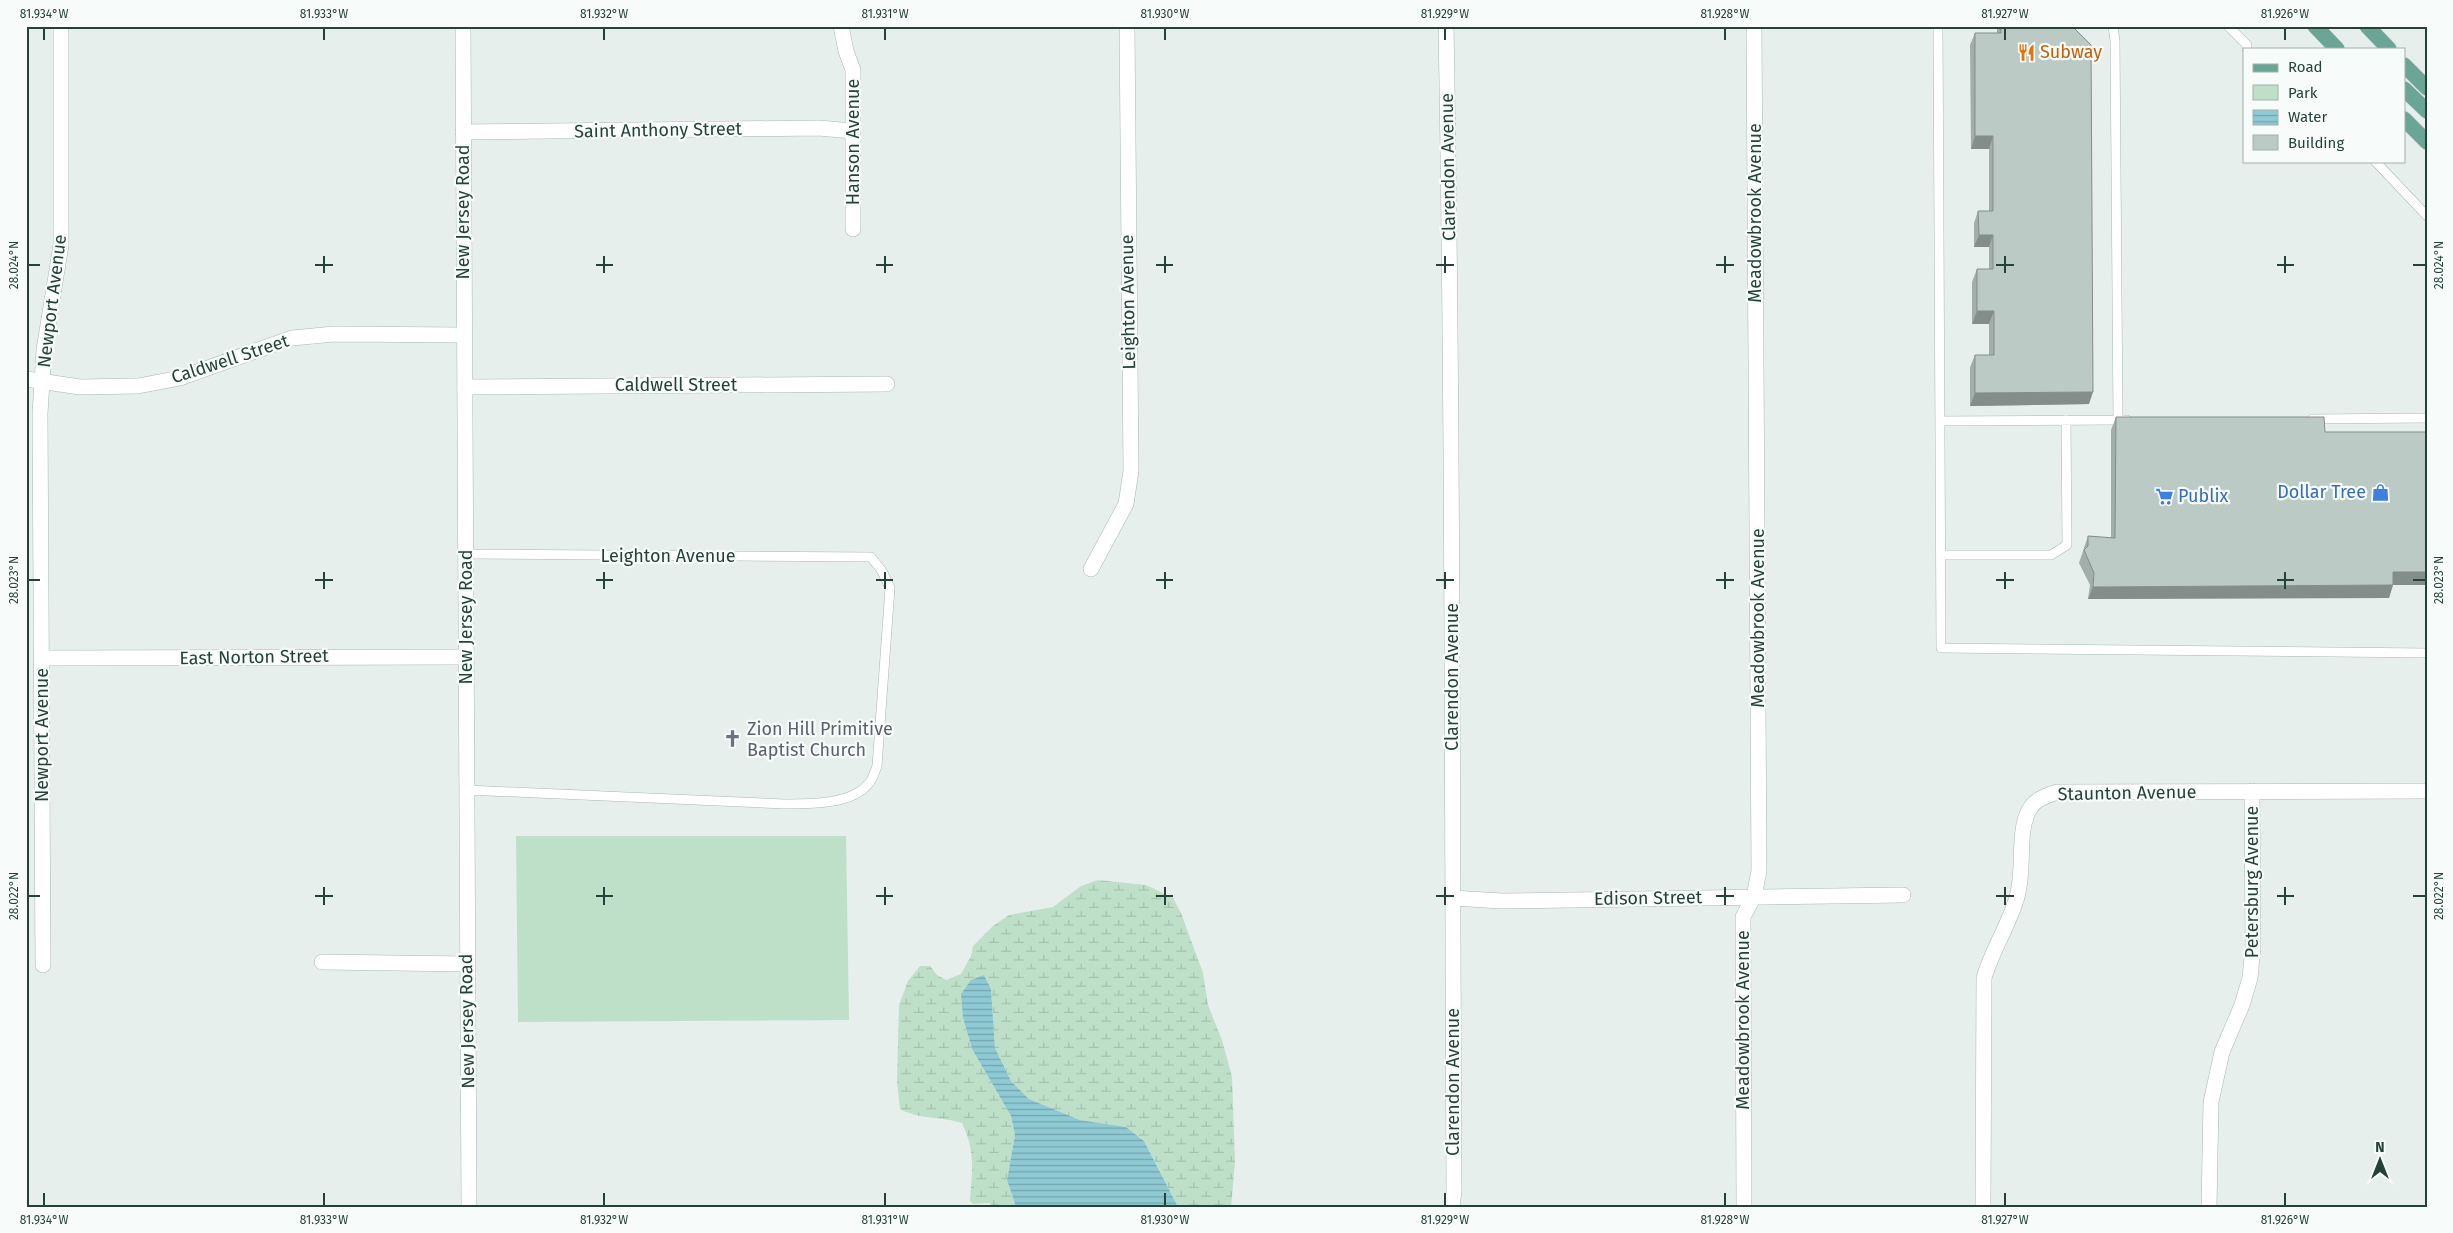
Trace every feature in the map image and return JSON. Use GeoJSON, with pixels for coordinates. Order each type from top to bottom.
{"type":"FeatureCollection","features":[{"type":"Feature","properties":{"kind":"main road"},"geometry":{"type":"LineString","coordinates":[[2315,26],[2335,48]]}},
{"type":"Feature","properties":{"kind":"main road"},"geometry":{"type":"LineString","coordinates":[[2367,26],[2388,48]]}},
{"type":"Feature","properties":{"kind":"main road"},"geometry":{"type":"LineString","coordinates":[[2406,67],[2427,88]]}},
{"type":"Feature","properties":{"kind":"main road"},"geometry":{"type":"LineString","coordinates":[[2406,91],[2427,111]]}},
{"type":"Feature","properties":{"kind":"main road"},"geometry":{"type":"LineString","coordinates":[[2406,120],[2427,142]]}},
{"type":"Feature","properties":{"kind":"street","name":"Newport Avenue"},"geometry":{"type":"LineString","coordinates":[[43,965],[44,911],[40,708],[42,658],[40,626],[41,383],[61,245],[61,26]]}},
{"type":"Feature","properties":{"kind":"street","name":"New Jersey Road"},"geometry":{"type":"LineString","coordinates":[[462,26],[470,1207]]}},
{"type":"Feature","properties":{"kind":"street","name":"Hanson Avenue"},"geometry":{"type":"LineString","coordinates":[[841,26],[846,52],[854,70],[852,131],[853,229]]}},
{"type":"Feature","properties":{"kind":"street","name":"Leighton Avenue"},"geometry":{"type":"LineString","coordinates":[[1091,569],[1126,504],[1131,471],[1127,26]]}},
{"type":"Feature","properties":{"kind":"street","name":"Clarendon Avenue"},"geometry":{"type":"LineString","coordinates":[[1446,26],[1450,230],[1454,1191],[1452,1207]]}},
{"type":"Feature","properties":{"kind":"street","name":"Meadowbrook Avenue"},"geometry":{"type":"LineString","coordinates":[[1744,1207],[1743,917],[1754,896],[1759,871],[1754,26]]}},
{"type":"Feature","properties":{"kind":"street","name":"Saint Anthony Street"},"geometry":{"type":"LineString","coordinates":[[463,132],[819,128],[852,131]]}},
{"type":"Feature","properties":{"kind":"street","name":"Caldwell Street"},"geometry":{"type":"LineString","coordinates":[[26,379],[41,383],[80,387],[138,386],[180,378],[292,338],[334,334],[464,335]]}},
{"type":"Feature","properties":{"kind":"street","name":"Caldwell Street"},"geometry":{"type":"LineString","coordinates":[[465,387],[887,384]]}},
{"type":"Feature","properties":{"kind":"street","name":"East Norton Street"},"geometry":{"type":"LineString","coordinates":[[42,658],[466,657]]}},
{"type":"Feature","properties":{"kind":"street","name":"Petersburg Avenue"},"geometry":{"type":"LineString","coordinates":[[2210,1207],[2210,1102],[2222,1052],[2242,1005],[2250,978],[2253,948],[2252,791]]}},
{"type":"Feature","properties":{"kind":"street","name":"Staunton Avenue"},"geometry":{"type":"LineString","coordinates":[[1983,1207],[1984,978],[1990,956],[2009,920],[2018,896],[2023,870],[2023,825],[2030,808],[2040,798],[2057,792],[2427,791]]}},
{"type":"Feature","properties":{"kind":"street","name":"Edison Street"},"geometry":{"type":"LineString","coordinates":[[1453,898],[1501,901],[1903,895]]}},
{"type":"Feature","properties":{"kind":"street"},"geometry":{"type":"LineString","coordinates":[[322,962],[467,964]]}},
{"type":"Feature","properties":{"kind":"lane"},"geometry":{"type":"LineString","coordinates":[[1938,26],[1941,648],[2427,653]]}},
{"type":"Feature","properties":{"kind":"lane"},"geometry":{"type":"LineString","coordinates":[[2113,26],[2115,41],[2118,420]]}},
{"type":"Feature","properties":{"kind":"lane"},"geometry":{"type":"LineString","coordinates":[[2228,26],[2247,48]]}},
{"type":"Feature","properties":{"kind":"lane"},"geometry":{"type":"LineString","coordinates":[[2376,162],[2427,216]]}},
{"type":"Feature","properties":{"kind":"lane"},"geometry":{"type":"LineString","coordinates":[[2302,419],[2427,418]]}},
{"type":"Feature","properties":{"kind":"lane"},"geometry":{"type":"LineString","coordinates":[[1940,420],[2137,420]]}},
{"type":"Feature","properties":{"kind":"lane"},"geometry":{"type":"LineString","coordinates":[[1941,555],[2051,555],[2067,545],[2066,420]]}},
{"type":"Feature","properties":{"kind":"lane","name":"Leighton Avenue"},"geometry":{"type":"LineString","coordinates":[[466,554],[871,557],[882,571],[890,588],[877,766],[869,784],[856,794],[835,801],[784,804],[466,790]]}},
{"type":"Feature","properties":{"kind":"green space"},"geometry":{"type":"Polygon","coordinates":[[[516,836],[846,836],[849,1020],[518,1022],[516,836]]]}},
{"type":"Feature","properties":{"kind":"green space"},"geometry":{"type":"Polygon","coordinates":[[[1098,880],[1146,885],[1173,898],[1181,913],[1203,973],[1208,1005],[1222,1040],[1232,1077],[1235,1162],[1231,1207],[1178,1207],[1144,1141],[1126,1127],[1080,1120],[1029,1099],[1011,1081],[995,1048],[991,989],[984,975],[963,1018],[972,1049],[1011,1116],[1015,1135],[1007,1180],[1016,1207],[994,1207],[989,1203],[973,1204],[970,1201],[972,1161],[969,1143],[962,1123],[915,1115],[900,1109],[897,1082],[899,1005],[908,981],[920,966],[930,966],[937,975],[946,980],[961,974],[971,956],[973,946],[993,926],[1009,915],[1053,907],[1081,886],[1098,880]]]}},
{"type":"Feature","properties":{"kind":"water"},"geometry":{"type":"Polygon","coordinates":[[[984,975],[991,989],[995,1048],[1011,1081],[1029,1099],[1080,1120],[1126,1127],[1144,1141],[1178,1207],[1016,1207],[1007,1180],[1015,1135],[1011,1116],[972,1049],[963,1018],[961,994],[971,980],[984,975]]]}},
{"type":"Feature","properties":{"kind":"building"},"geometry":{"type":"Polygon","coordinates":[[[2001,26],[2075,26],[2075,29],[2091,45],[2093,392],[1975,393],[1975,355],[1994,355],[1994,311],[1977,311],[1977,269],[1993,269],[1993,235],[1979,235],[1978,211],[1993,211],[1993,136],[1975,136],[1975,33],[2001,33],[2001,26]]]}},
{"type":"Feature","properties":{"kind":"building"},"geometry":{"type":"Polygon","coordinates":[[[2116,417],[2324,417],[2325,432],[2427,432],[2427,572],[2393,572],[2393,585],[2093,587],[2094,573],[2084,550],[2088,546],[2088,536],[2115,538],[2116,417]]]}},
{"type":"Feature","properties":{"kind":"place","name":"Subway"},"geometry":{"type":"Point","coordinates":[2026,52]}},
{"type":"Feature","properties":{"kind":"place","name":"Dollar Tree"},"geometry":{"type":"Point","coordinates":[2380,492]}},
{"type":"Feature","properties":{"kind":"place","name":"Publix"},"geometry":{"type":"Point","coordinates":[2164,496]}},
{"type":"Feature","properties":{"kind":"place","name":"Zion Hill Primitive Baptist Church"},"geometry":{"type":"Point","coordinates":[733,739]}}]}
